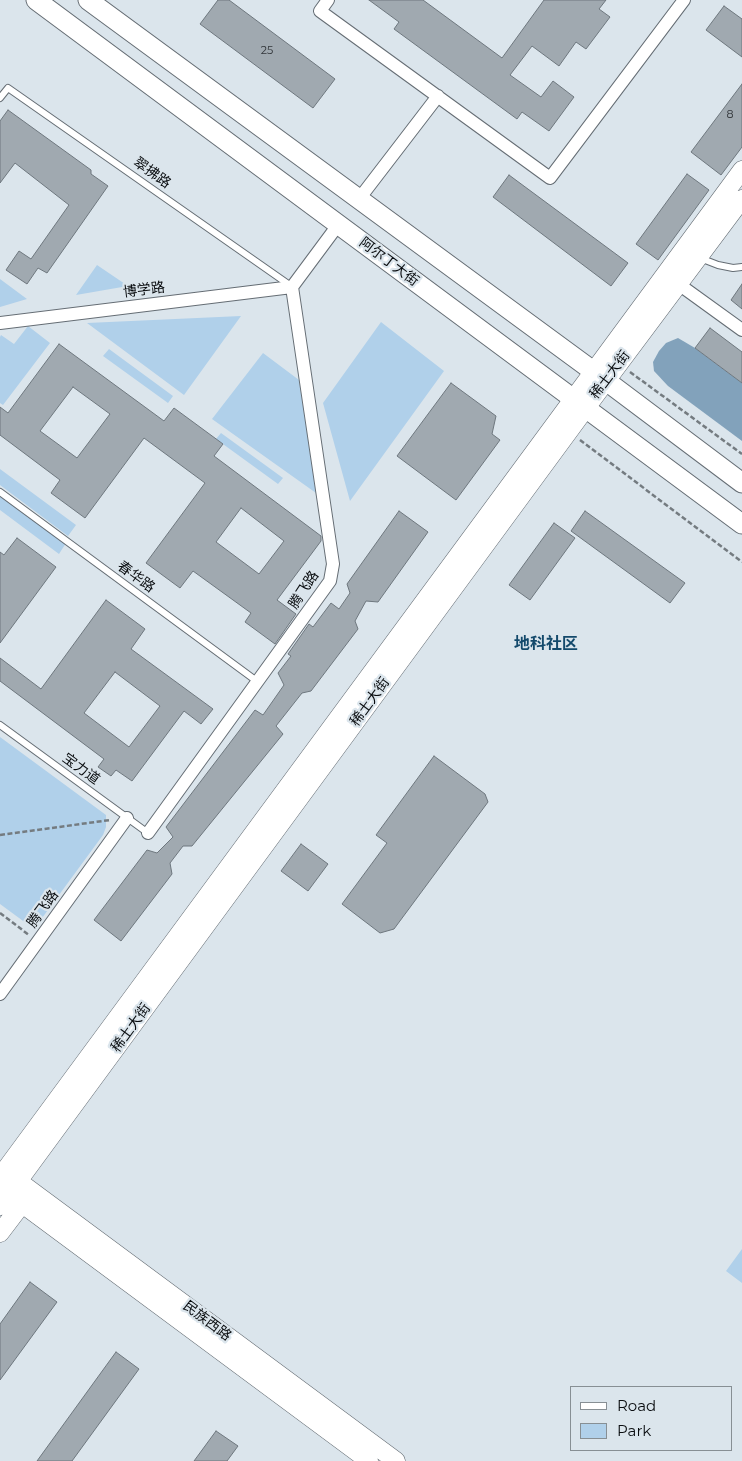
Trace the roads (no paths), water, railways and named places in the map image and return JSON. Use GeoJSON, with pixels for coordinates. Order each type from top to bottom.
{"type":"FeatureCollection","features":[{"type":"Feature","properties":{"kind":"main road","name":"阿尔丁大街"},"geometry":{"type":"LineString","coordinates":[[36,0],[742,524]]}},
{"type":"Feature","properties":{"kind":"main road"},"geometry":{"type":"LineString","coordinates":[[88,0],[600,376],[742,483]]}},
{"type":"Feature","properties":{"kind":"main road","name":"稀土大街"},"geometry":{"type":"LineString","coordinates":[[0,1177],[580,404],[742,170]]}},
{"type":"Feature","properties":{"kind":"main road","name":"稀土大街"},"geometry":{"type":"LineString","coordinates":[[600,376],[619,364],[742,199]]}},
{"type":"Feature","properties":{"kind":"main road","name":"稀土大街"},"geometry":{"type":"LineString","coordinates":[[0,1234],[12,1196],[568,432],[580,404]]}},
{"type":"Feature","properties":{"kind":"main road","name":"民族西路"},"geometry":{"type":"LineString","coordinates":[[0,1177],[12,1196],[369,1461]]}},
{"type":"Feature","properties":{"kind":"main road","name":"民族西路"},"geometry":{"type":"LineString","coordinates":[[12,1196],[396,1461]]}},
{"type":"Feature","properties":{"kind":"street"},"geometry":{"type":"LineString","coordinates":[[328,0],[320,11],[550,178],[684,0]]}},
{"type":"Feature","properties":{"kind":"street"},"geometry":{"type":"LineString","coordinates":[[359,199],[438,96]]}},
{"type":"Feature","properties":{"kind":"street"},"geometry":{"type":"LineString","coordinates":[[292,287],[338,225]]}},
{"type":"Feature","properties":{"kind":"street","name":"博学路"},"geometry":{"type":"LineString","coordinates":[[0,323],[292,287]]}},
{"type":"Feature","properties":{"kind":"street","name":"腾飞路"},"geometry":{"type":"LineString","coordinates":[[148,833],[330,581],[333,564],[292,287]]}},
{"type":"Feature","properties":{"kind":"street"},"geometry":{"type":"LineString","coordinates":[[684,288],[742,330]]}},
{"type":"Feature","properties":{"kind":"street","name":"腾飞路"},"geometry":{"type":"LineString","coordinates":[[0,994],[127,818]]}},
{"type":"Feature","properties":{"kind":"lane","name":"翠拂路"},"geometry":{"type":"LineString","coordinates":[[0,98],[8,88],[292,287]]}},
{"type":"Feature","properties":{"kind":"lane"},"geometry":{"type":"LineString","coordinates":[[698,258],[718,265],[733,268],[742,267]]}},
{"type":"Feature","properties":{"kind":"lane","name":"春华路"},"geometry":{"type":"LineString","coordinates":[[0,492],[258,682]]}},
{"type":"Feature","properties":{"kind":"lane","name":"宝力道"},"geometry":{"type":"LineString","coordinates":[[0,725],[148,833]]}},
{"type":"Feature","properties":{"kind":"district","name":"地科社区"},"geometry":{"type":"Point","coordinates":[546,644]}}]}
